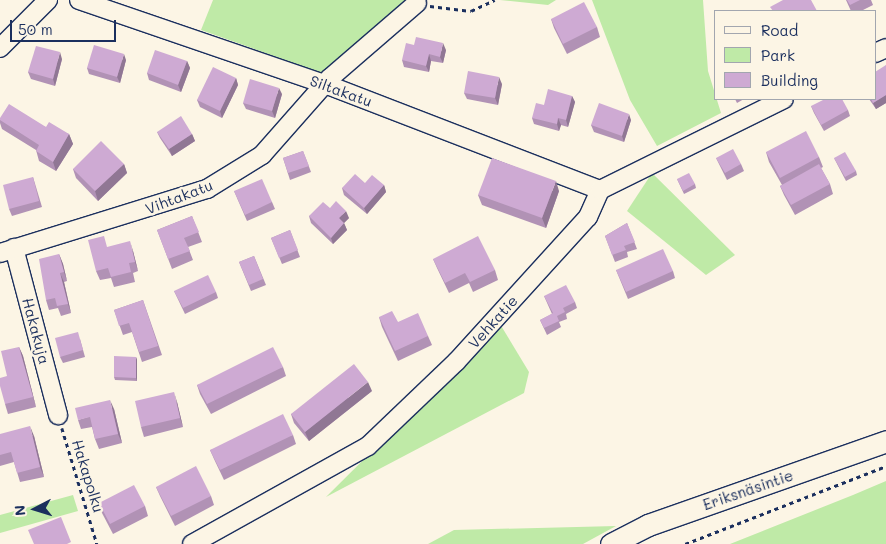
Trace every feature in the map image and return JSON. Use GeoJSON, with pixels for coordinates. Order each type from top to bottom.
{"type":"FeatureCollection","features":[{"type":"Feature","properties":{"kind":"street"},"geometry":{"type":"LineString","coordinates":[[0,48],[48,0]]}},
{"type":"Feature","properties":{"kind":"street","name":"Siltakatu"},"geometry":{"type":"LineString","coordinates":[[79,0],[324,84],[600,190]]}},
{"type":"Feature","properties":{"kind":"street","name":"Vihtakatu"},"geometry":{"type":"LineString","coordinates":[[7,250],[206,189],[262,155],[324,84],[417,3]]}},
{"type":"Feature","properties":{"kind":"street"},"geometry":{"type":"LineString","coordinates":[[600,190],[782,100]]}},
{"type":"Feature","properties":{"kind":"street","name":"Vehkatie"},"geometry":{"type":"LineString","coordinates":[[192,544],[368,446],[456,362],[582,224],[600,190]]}},
{"type":"Feature","properties":{"kind":"street","name":"Hakakuja"},"geometry":{"type":"LineString","coordinates":[[7,250],[58,414]]}},
{"type":"Feature","properties":{"kind":"street","name":"Eriksnäsintie"},"geometry":{"type":"LineString","coordinates":[[611,544],[648,526],[886,442]]}},
{"type":"Feature","properties":{"kind":"path"},"geometry":{"type":"LineString","coordinates":[[417,3],[471,11],[494,0]]}},
{"type":"Feature","properties":{"kind":"path","name":"Hakapolku"},"geometry":{"type":"LineString","coordinates":[[58,414],[97,544]]}},
{"type":"Feature","properties":{"kind":"path"},"geometry":{"type":"LineString","coordinates":[[685,544],[886,466]]}},
{"type":"Feature","properties":{"kind":"green space"},"geometry":{"type":"Polygon","coordinates":[[[213,0],[422,0],[330,76],[201,30],[213,0]]]}},
{"type":"Feature","properties":{"kind":"green space"},"geometry":{"type":"Polygon","coordinates":[[[500,0],[556,0],[548,5],[500,0]]]}},
{"type":"Feature","properties":{"kind":"green space"},"geometry":{"type":"Polygon","coordinates":[[[592,0],[703,0],[708,71],[714,90],[714,100],[717,100],[721,113],[657,146],[630,100],[592,0]]]}},
{"type":"Feature","properties":{"kind":"green space"},"geometry":{"type":"Polygon","coordinates":[[[652,173],[735,255],[706,275],[627,211],[652,173]]]}},
{"type":"Feature","properties":{"kind":"green space"},"geometry":{"type":"Polygon","coordinates":[[[500,324],[529,372],[524,393],[326,497],[500,324]]]}},
{"type":"Feature","properties":{"kind":"green space"},"geometry":{"type":"Polygon","coordinates":[[[886,481],[886,544],[730,544],[853,495],[886,481]]]}},
{"type":"Feature","properties":{"kind":"green space"},"geometry":{"type":"Polygon","coordinates":[[[73,495],[78,511],[0,533],[0,515],[73,495]]]}},
{"type":"Feature","properties":{"kind":"green space"},"geometry":{"type":"Polygon","coordinates":[[[616,526],[583,544],[428,544],[454,530],[616,526]]]}},
{"type":"Feature","properties":{"kind":"building"},"geometry":{"type":"Polygon","coordinates":[[[783,0],[811,0],[816,10],[772,10],[770,7],[783,0]]]}},
{"type":"Feature","properties":{"kind":"building"},"geometry":{"type":"Polygon","coordinates":[[[847,0],[860,0],[850,5],[847,0]]]}},
{"type":"Feature","properties":{"kind":"building"},"geometry":{"type":"Polygon","coordinates":[[[584,2],[597,27],[563,44],[551,19],[584,2]]]}},
{"type":"Feature","properties":{"kind":"building"},"geometry":{"type":"Polygon","coordinates":[[[416,37],[443,43],[440,57],[429,54],[426,66],[402,60],[406,43],[414,45],[416,37]]]}},
{"type":"Feature","properties":{"kind":"building"},"geometry":{"type":"Polygon","coordinates":[[[94,45],[124,54],[117,77],[87,68],[94,45]]]}},
{"type":"Feature","properties":{"kind":"building"},"geometry":{"type":"Polygon","coordinates":[[[36,46],[60,52],[53,79],[28,72],[36,46]]]}},
{"type":"Feature","properties":{"kind":"building"},"geometry":{"type":"Polygon","coordinates":[[[155,50],[187,61],[178,85],[147,73],[155,50]]]}},
{"type":"Feature","properties":{"kind":"building"},"geometry":{"type":"Polygon","coordinates":[[[886,65],[886,95],[873,103],[872,100],[876,100],[876,71],[886,65]]]}},
{"type":"Feature","properties":{"kind":"building"},"geometry":{"type":"Polygon","coordinates":[[[213,67],[236,78],[220,111],[197,100],[213,67]]]}},
{"type":"Feature","properties":{"kind":"building"},"geometry":{"type":"Polygon","coordinates":[[[468,71],[499,77],[495,98],[464,93],[468,71]]]}},
{"type":"Feature","properties":{"kind":"building"},"geometry":{"type":"Polygon","coordinates":[[[250,79],[279,88],[272,111],[243,103],[250,79]]]}},
{"type":"Feature","properties":{"kind":"building"},"geometry":{"type":"Polygon","coordinates":[[[548,89],[572,96],[566,120],[558,118],[557,124],[532,118],[536,103],[544,105],[548,89]]]}},
{"type":"Feature","properties":{"kind":"building"},"geometry":{"type":"Polygon","coordinates":[[[823,100],[843,100],[848,110],[821,125],[811,106],[823,100]]]}},
{"type":"Feature","properties":{"kind":"building"},"geometry":{"type":"Polygon","coordinates":[[[599,103],[629,114],[622,136],[591,125],[599,103]]]}},
{"type":"Feature","properties":{"kind":"building"},"geometry":{"type":"Polygon","coordinates":[[[9,104],[46,127],[49,122],[69,134],[53,162],[36,151],[39,145],[0,120],[9,104]]]}},
{"type":"Feature","properties":{"kind":"building"},"geometry":{"type":"Polygon","coordinates":[[[181,116],[192,134],[169,149],[157,132],[181,116]]]}},
{"type":"Feature","properties":{"kind":"building"},"geometry":{"type":"Polygon","coordinates":[[[806,131],[819,157],[780,178],[766,152],[806,131]]]}},
{"type":"Feature","properties":{"kind":"building"},"geometry":{"type":"Polygon","coordinates":[[[101,141],[124,164],[95,191],[73,169],[101,141]]]}},
{"type":"Feature","properties":{"kind":"building"},"geometry":{"type":"Polygon","coordinates":[[[733,149],[741,164],[725,173],[716,158],[733,149]]]}},
{"type":"Feature","properties":{"kind":"building"},"geometry":{"type":"Polygon","coordinates":[[[303,151],[309,166],[288,173],[283,158],[303,151]]]}},
{"type":"Feature","properties":{"kind":"building"},"geometry":{"type":"Polygon","coordinates":[[[845,152],[856,171],[845,177],[834,158],[845,152]]]}},
{"type":"Feature","properties":{"kind":"building"},"geometry":{"type":"Polygon","coordinates":[[[492,158],[556,181],[542,218],[478,195],[492,158]]]}},
{"type":"Feature","properties":{"kind":"building"},"geometry":{"type":"Polygon","coordinates":[[[819,164],[830,184],[791,205],[780,186],[819,164]]]}},
{"type":"Feature","properties":{"kind":"building"},"geometry":{"type":"Polygon","coordinates":[[[689,173],[695,184],[683,191],[677,179],[689,173]]]}},
{"type":"Feature","properties":{"kind":"building"},"geometry":{"type":"Polygon","coordinates":[[[355,174],[365,183],[372,175],[384,185],[364,208],[342,188],[355,174]]]}},
{"type":"Feature","properties":{"kind":"building"},"geometry":{"type":"Polygon","coordinates":[[[33,177],[39,201],[9,209],[3,185],[33,177]]]}},
{"type":"Feature","properties":{"kind":"building"},"geometry":{"type":"Polygon","coordinates":[[[262,179],[272,202],[245,215],[234,191],[262,179]]]}},
{"type":"Feature","properties":{"kind":"building"},"geometry":{"type":"Polygon","coordinates":[[[336,201],[346,211],[339,218],[344,223],[331,238],[309,216],[323,202],[330,208],[336,201]]]}},
{"type":"Feature","properties":{"kind":"building"},"geometry":{"type":"Polygon","coordinates":[[[192,216],[199,232],[184,238],[190,251],[168,259],[157,230],[192,216]]]}},
{"type":"Feature","properties":{"kind":"building"},"geometry":{"type":"Polygon","coordinates":[[[627,223],[635,242],[624,246],[626,250],[612,255],[605,236],[627,223]]]}},
{"type":"Feature","properties":{"kind":"building"},"geometry":{"type":"Polygon","coordinates":[[[290,230],[298,250],[279,258],[271,238],[290,230]]]}},
{"type":"Feature","properties":{"kind":"building"},"geometry":{"type":"Polygon","coordinates":[[[104,236],[107,247],[130,241],[135,262],[129,263],[131,272],[111,277],[108,268],[96,271],[88,240],[104,236]]]}},
{"type":"Feature","properties":{"kind":"building"},"geometry":{"type":"Polygon","coordinates":[[[478,236],[495,270],[470,282],[465,273],[445,283],[433,259],[478,236]]]}},
{"type":"Feature","properties":{"kind":"building"},"geometry":{"type":"Polygon","coordinates":[[[663,249],[673,271],[626,292],[616,270],[663,249]]]}},
{"type":"Feature","properties":{"kind":"building"},"geometry":{"type":"Polygon","coordinates":[[[59,254],[64,272],[60,273],[68,304],[57,306],[55,298],[46,300],[39,259],[59,254]]]}},
{"type":"Feature","properties":{"kind":"building"},"geometry":{"type":"Polygon","coordinates":[[[254,256],[263,279],[249,285],[239,262],[254,256]]]}},
{"type":"Feature","properties":{"kind":"building"},"geometry":{"type":"Polygon","coordinates":[[[208,275],[216,292],[183,308],[174,291],[208,275]]]}},
{"type":"Feature","properties":{"kind":"building"},"geometry":{"type":"Polygon","coordinates":[[[566,285],[575,302],[563,308],[565,312],[557,316],[559,321],[544,328],[540,320],[553,313],[544,296],[566,285]]]}},
{"type":"Feature","properties":{"kind":"building"},"geometry":{"type":"Polygon","coordinates":[[[143,300],[158,346],[139,352],[129,323],[119,326],[114,310],[143,300]]]}},
{"type":"Feature","properties":{"kind":"building"},"geometry":{"type":"Polygon","coordinates":[[[392,311],[398,322],[418,313],[428,336],[395,351],[379,317],[392,311]]]}},
{"type":"Feature","properties":{"kind":"building"},"geometry":{"type":"Polygon","coordinates":[[[78,332],[83,350],[60,357],[55,338],[78,332]]]}},
{"type":"Feature","properties":{"kind":"building"},"geometry":{"type":"Polygon","coordinates":[[[19,347],[33,397],[5,404],[0,386],[0,378],[7,376],[1,351],[19,347]]]}},
{"type":"Feature","properties":{"kind":"building"},"geometry":{"type":"Polygon","coordinates":[[[273,347],[283,367],[207,404],[197,385],[273,347]]]}},
{"type":"Feature","properties":{"kind":"building"},"geometry":{"type":"Polygon","coordinates":[[[114,356],[136,357],[136,378],[114,377],[114,356]]]}},
{"type":"Feature","properties":{"kind":"building"},"geometry":{"type":"Polygon","coordinates":[[[354,364],[368,382],[305,432],[291,414],[354,364]]]}},
{"type":"Feature","properties":{"kind":"building"},"geometry":{"type":"Polygon","coordinates":[[[174,392],[180,418],[141,427],[135,401],[174,392]]]}},
{"type":"Feature","properties":{"kind":"building"},"geometry":{"type":"Polygon","coordinates":[[[110,400],[118,434],[95,439],[90,417],[78,420],[75,408],[110,400]]]}},
{"type":"Feature","properties":{"kind":"building"},"geometry":{"type":"Polygon","coordinates":[[[283,414],[293,435],[220,470],[210,450],[283,414]]]}},
{"type":"Feature","properties":{"kind":"building"},"geometry":{"type":"Polygon","coordinates":[[[30,426],[40,467],[17,473],[11,452],[0,455],[0,434],[30,426]]]}},
{"type":"Feature","properties":{"kind":"building"},"geometry":{"type":"Polygon","coordinates":[[[196,466],[211,496],[171,516],[156,487],[196,466]]]}},
{"type":"Feature","properties":{"kind":"building"},"geometry":{"type":"Polygon","coordinates":[[[134,485],[145,506],[110,524],[99,503],[134,485]]]}},
{"type":"Feature","properties":{"kind":"building"},"geometry":{"type":"Polygon","coordinates":[[[61,517],[71,542],[67,544],[34,544],[28,530],[61,517]]]}}]}
